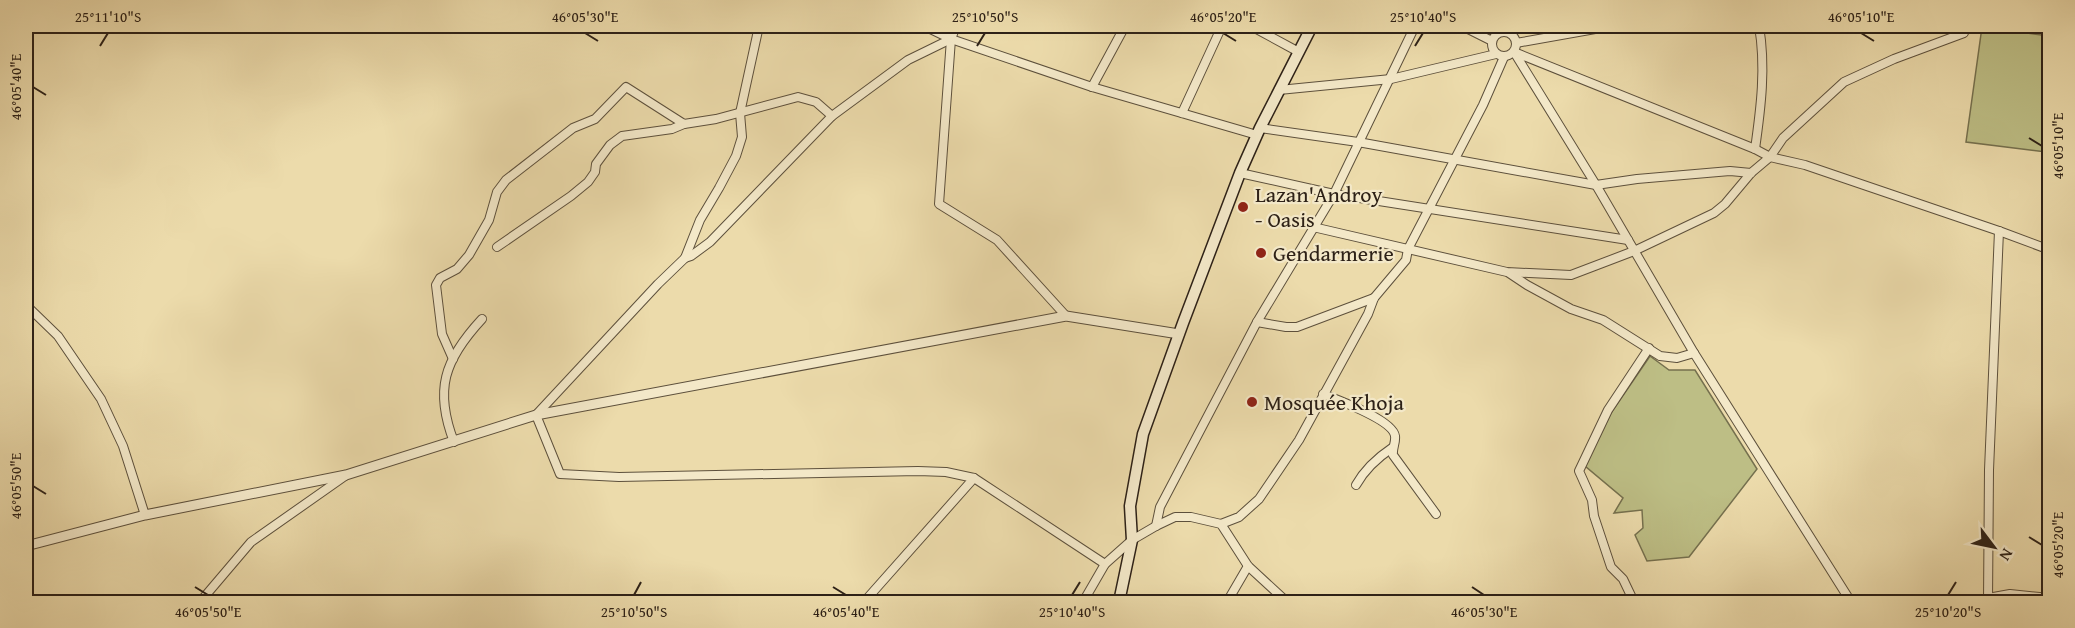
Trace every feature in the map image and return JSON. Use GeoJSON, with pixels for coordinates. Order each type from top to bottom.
{"type":"FeatureCollection","features":[{"type":"Feature","properties":{"kind":"main road"},"geometry":{"type":"LineString","coordinates":[[1119,603],[1132,540],[1130,506],[1143,434],[1240,173],[1297,51],[1312,26]]}},
{"type":"Feature","properties":{"kind":"street"},"geometry":{"type":"LineString","coordinates":[[537,415],[658,284],[685,258],[700,219],[736,156],[742,137],[740,113],[759,26]]}},
{"type":"Feature","properties":{"kind":"street"},"geometry":{"type":"LineString","coordinates":[[924,26],[951,39],[1092,87],[1182,113],[1258,131],[1358,142],[1596,185],[1730,171],[1751,173]]}},
{"type":"Feature","properties":{"kind":"street"},"geometry":{"type":"LineString","coordinates":[[956,26],[951,39],[939,204],[997,240],[1066,316]]}},
{"type":"Feature","properties":{"kind":"street"},"geometry":{"type":"LineString","coordinates":[[1092,87],[1125,26]]}},
{"type":"Feature","properties":{"kind":"street"},"geometry":{"type":"LineString","coordinates":[[1182,113],[1222,26]]}},
{"type":"Feature","properties":{"kind":"street"},"geometry":{"type":"LineString","coordinates":[[1251,26],[1297,51]]}},
{"type":"Feature","properties":{"kind":"street"},"geometry":{"type":"LineString","coordinates":[[1156,526],[1160,507],[1257,322],[1334,194],[1415,26]]}},
{"type":"Feature","properties":{"kind":"street"},"geometry":{"type":"LineString","coordinates":[[1462,26],[1492,41]]}},
{"type":"Feature","properties":{"kind":"street"},"geometry":{"type":"LineString","coordinates":[[1516,43],[1612,26]]}},
{"type":"Feature","properties":{"kind":"street"},"geometry":{"type":"LineString","coordinates":[[1755,149],[1763,97],[1763,50],[1759,26]]}},
{"type":"Feature","properties":{"kind":"street"},"geometry":{"type":"LineString","coordinates":[[1313,226],[1507,272],[1571,275],[1634,250],[1714,213],[1725,204],[1751,173],[1770,157],[1783,138],[1844,82],[1894,59],[1964,33],[1966,26]]}},
{"type":"Feature","properties":{"kind":"street"},"geometry":{"type":"LineString","coordinates":[[1500,56],[1492,46],[1492,41],[1499,29],[1511,30],[1516,43],[1514,52],[1596,185],[1694,353],[1851,603]]}},
{"type":"Feature","properties":{"kind":"street"},"geometry":{"type":"LineString","coordinates":[[685,258],[710,242],[832,116],[908,60],[951,39]]}},
{"type":"Feature","properties":{"kind":"street"},"geometry":{"type":"LineString","coordinates":[[1279,90],[1391,79],[1514,52],[1770,157],[1805,165],[2049,250]]}},
{"type":"Feature","properties":{"kind":"street"},"geometry":{"type":"LineString","coordinates":[[1083,603],[1105,564],[1132,540],[1175,517],[1191,517],[1221,524],[1239,517],[1259,499],[1299,440],[1368,314],[1374,298],[1406,260],[1408,249],[1483,105],[1500,56]]}},
{"type":"Feature","properties":{"kind":"street"},"geometry":{"type":"LineString","coordinates":[[453,359],[442,334],[436,285],[440,279],[457,269],[470,255],[489,220],[497,192],[506,180],[573,128],[595,119],[626,87],[684,124]]}},
{"type":"Feature","properties":{"kind":"street"},"geometry":{"type":"LineString","coordinates":[[497,247],[588,182],[595,172],[596,164],[610,145],[622,136],[672,129],[684,124],[798,98],[816,102],[832,116]]}},
{"type":"Feature","properties":{"kind":"street"},"geometry":{"type":"LineString","coordinates":[[1240,173],[1334,194],[1628,240]]}},
{"type":"Feature","properties":{"kind":"street"},"geometry":{"type":"LineString","coordinates":[[1999,231],[1989,470],[1988,600],[2010,594],[2049,598]]}},
{"type":"Feature","properties":{"kind":"street"},"geometry":{"type":"LineString","coordinates":[[1507,272],[1571,309],[1603,320],[1660,356],[1677,358],[1694,353]]}},
{"type":"Feature","properties":{"kind":"street"},"geometry":{"type":"LineString","coordinates":[[1257,322],[1297,327],[1374,298]]}},
{"type":"Feature","properties":{"kind":"street"},"geometry":{"type":"LineString","coordinates":[[26,305],[58,336],[101,399],[123,446],[145,515]]}},
{"type":"Feature","properties":{"kind":"street"},"geometry":{"type":"LineString","coordinates":[[26,546],[145,515],[346,475],[537,415],[1066,316],[1179,334]]}},
{"type":"Feature","properties":{"kind":"street"},"geometry":{"type":"LineString","coordinates":[[454,442],[448,428],[444,401],[445,377],[464,338],[482,320]]}},
{"type":"Feature","properties":{"kind":"street"},"geometry":{"type":"LineString","coordinates":[[1634,603],[1623,579],[1611,567],[1594,516],[1592,501],[1579,471],[1608,410],[1649,348]]}},
{"type":"Feature","properties":{"kind":"street"},"geometry":{"type":"LineString","coordinates":[[1323,394],[1384,422],[1391,428],[1395,436],[1393,455],[1436,514]]}},
{"type":"Feature","properties":{"kind":"street"},"geometry":{"type":"LineString","coordinates":[[537,415],[560,474],[620,477],[946,472],[974,478],[1105,564]]}},
{"type":"Feature","properties":{"kind":"street"},"geometry":{"type":"LineString","coordinates":[[1356,484],[1362,473],[1392,448]]}},
{"type":"Feature","properties":{"kind":"street"},"geometry":{"type":"LineString","coordinates":[[200,603],[251,542],[346,475]]}},
{"type":"Feature","properties":{"kind":"street"},"geometry":{"type":"LineString","coordinates":[[864,603],[974,478]]}},
{"type":"Feature","properties":{"kind":"street"},"geometry":{"type":"LineString","coordinates":[[1221,524],[1248,566],[1287,603]]}},
{"type":"Feature","properties":{"kind":"street"},"geometry":{"type":"LineString","coordinates":[[1227,603],[1248,566]]}},
{"type":"Feature","properties":{"kind":"green space"},"geometry":{"type":"Polygon","coordinates":[[[1982,27],[2049,36],[2050,125],[2046,152],[1966,142],[1982,27]]]}},
{"type":"Feature","properties":{"kind":"green space"},"geometry":{"type":"Polygon","coordinates":[[[1650,356],[1669,370],[1695,370],[1757,469],[1689,557],[1647,561],[1635,535],[1643,528],[1642,510],[1614,513],[1623,498],[1585,466],[1611,413],[1650,356]]]}},
{"type":"Feature","properties":{"kind":"place","name":"Lazan'Androy - Oasis"},"geometry":{"type":"Point","coordinates":[1243,207]}},
{"type":"Feature","properties":{"kind":"place","name":"Gendarmerie"},"geometry":{"type":"Point","coordinates":[1261,253]}},
{"type":"Feature","properties":{"kind":"place","name":"Mosquée Khoja"},"geometry":{"type":"Point","coordinates":[1252,402]}}]}
